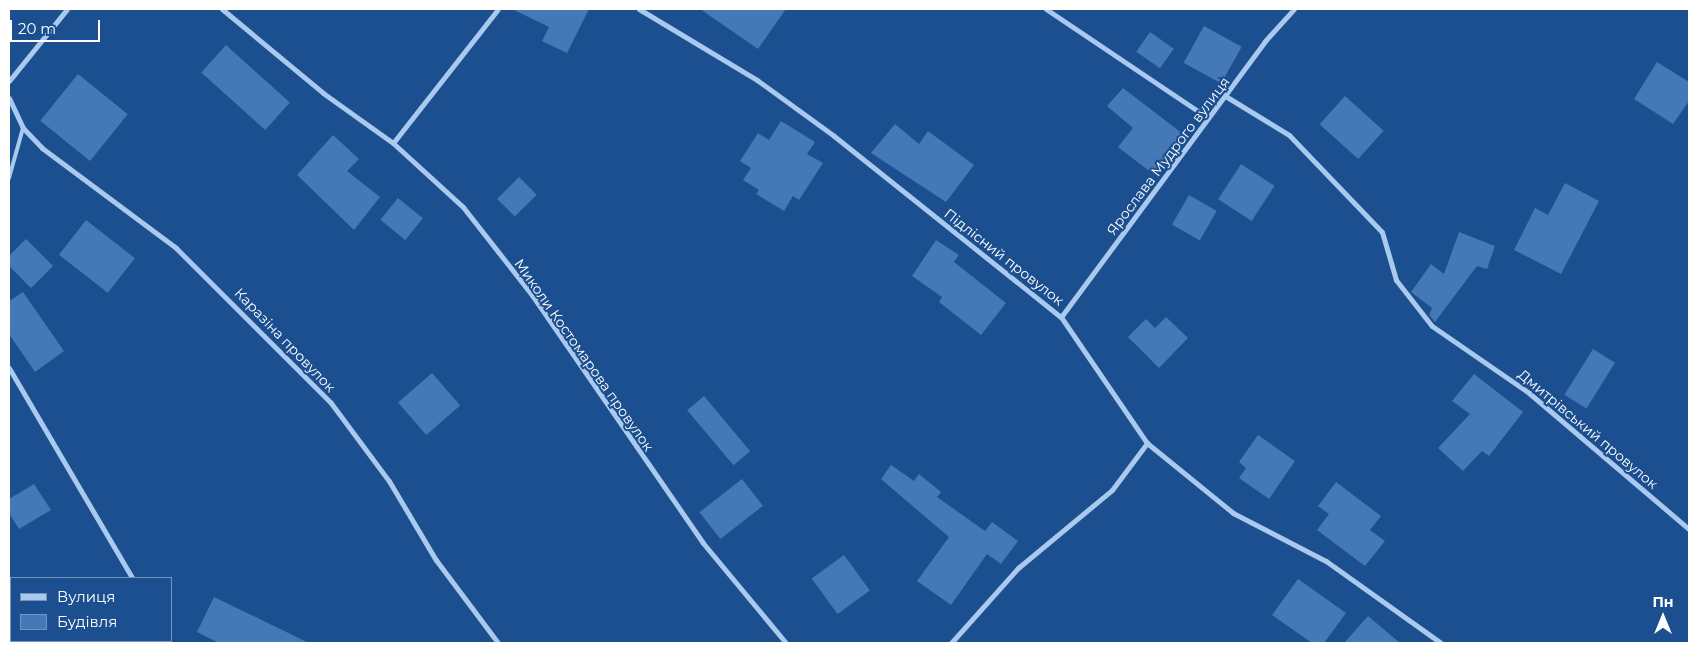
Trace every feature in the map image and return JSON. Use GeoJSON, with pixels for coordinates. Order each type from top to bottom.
{"type":"FeatureCollection","features":[{"type":"Feature","properties":{"kind":"street"},"geometry":{"type":"LineString","coordinates":[[9,81],[67,9]]}},
{"type":"Feature","properties":{"kind":"street","name":"Миколи Костомарова провулок"},"geometry":{"type":"LineString","coordinates":[[222,9],[323,93],[393,144],[463,207],[532,295],[703,543],[786,643]]}},
{"type":"Feature","properties":{"kind":"street"},"geometry":{"type":"LineString","coordinates":[[393,144],[498,9]]}},
{"type":"Feature","properties":{"kind":"street","name":"Підлісний провулок"},"geometry":{"type":"LineString","coordinates":[[638,9],[757,80],[834,136],[1061,317],[1147,443],[1233,513],[1326,561],[1441,643]]}},
{"type":"Feature","properties":{"kind":"street"},"geometry":{"type":"LineString","coordinates":[[1046,9],[1207,117]]}},
{"type":"Feature","properties":{"kind":"street","name":"Ярослава Мудрого вулиця"},"geometry":{"type":"LineString","coordinates":[[1061,317],[1207,117],[1227,97],[1265,41],[1294,9]]}},
{"type":"Feature","properties":{"kind":"street","name":"Дмитрівський провулок"},"geometry":{"type":"LineString","coordinates":[[1227,97],[1289,136],[1382,232],[1396,280],[1432,326],[1529,393],[1689,529]]}},
{"type":"Feature","properties":{"kind":"street","name":"Каразіна провулок"},"geometry":{"type":"LineString","coordinates":[[9,98],[23,128],[42,148],[176,248],[331,403],[389,481],[436,560],[498,643]]}},
{"type":"Feature","properties":{"kind":"street"},"geometry":{"type":"LineString","coordinates":[[9,368],[131,577]]}},
{"type":"Feature","properties":{"kind":"street"},"geometry":{"type":"LineString","coordinates":[[951,643],[1018,568],[1112,490],[1147,443]]}},
{"type":"Feature","properties":{"kind":"lane"},"geometry":{"type":"LineString","coordinates":[[9,178],[23,128]]}},
{"type":"Feature","properties":{"kind":"building"},"geometry":{"type":"Polygon","coordinates":[[[512,9],[589,9],[567,53],[542,41],[549,27],[512,9]]]}},
{"type":"Feature","properties":{"kind":"building"},"geometry":{"type":"Polygon","coordinates":[[[700,9],[786,9],[758,49],[700,9]]]}},
{"type":"Feature","properties":{"kind":"building"},"geometry":{"type":"Polygon","coordinates":[[[1204,26],[1242,47],[1221,84],[1184,63],[1204,26]]]}},
{"type":"Feature","properties":{"kind":"building"},"geometry":{"type":"Polygon","coordinates":[[[1150,32],[1174,49],[1160,68],[1136,52],[1150,32]]]}},
{"type":"Feature","properties":{"kind":"building"},"geometry":{"type":"Polygon","coordinates":[[[226,45],[290,103],[265,130],[201,72],[226,45]]]}},
{"type":"Feature","properties":{"kind":"building"},"geometry":{"type":"Polygon","coordinates":[[[1657,62],[1689,82],[1689,101],[1673,124],[1634,99],[1657,62]]]}},
{"type":"Feature","properties":{"kind":"building"},"geometry":{"type":"Polygon","coordinates":[[[78,74],[128,114],[90,161],[40,121],[78,74]]]}},
{"type":"Feature","properties":{"kind":"building"},"geometry":{"type":"Polygon","coordinates":[[[1123,88],[1183,134],[1153,174],[1118,147],[1133,128],[1107,106],[1123,88]]]}},
{"type":"Feature","properties":{"kind":"building"},"geometry":{"type":"Polygon","coordinates":[[[1345,96],[1384,131],[1358,159],[1320,124],[1345,96]]]}},
{"type":"Feature","properties":{"kind":"building"},"geometry":{"type":"Polygon","coordinates":[[[781,121],[815,142],[807,154],[823,163],[799,200],[793,196],[784,211],[756,194],[759,190],[743,180],[751,168],[740,161],[758,133],[769,140],[781,121]]]}},
{"type":"Feature","properties":{"kind":"building"},"geometry":{"type":"Polygon","coordinates":[[[895,124],[919,144],[928,131],[974,165],[946,202],[871,153],[895,124]]]}},
{"type":"Feature","properties":{"kind":"building"},"geometry":{"type":"Polygon","coordinates":[[[333,135],[359,159],[347,171],[380,197],[354,230],[297,175],[333,135]]]}},
{"type":"Feature","properties":{"kind":"building"},"geometry":{"type":"Polygon","coordinates":[[[1241,164],[1275,186],[1252,221],[1218,199],[1241,164]]]}},
{"type":"Feature","properties":{"kind":"building"},"geometry":{"type":"Polygon","coordinates":[[[519,177],[537,195],[515,217],[497,199],[519,177]]]}},
{"type":"Feature","properties":{"kind":"building"},"geometry":{"type":"Polygon","coordinates":[[[1565,183],[1599,201],[1561,274],[1514,250],[1535,208],[1548,215],[1565,183]]]}},
{"type":"Feature","properties":{"kind":"building"},"geometry":{"type":"Polygon","coordinates":[[[1189,195],[1217,211],[1200,240],[1172,224],[1189,195]]]}},
{"type":"Feature","properties":{"kind":"building"},"geometry":{"type":"Polygon","coordinates":[[[398,198],[423,218],[405,240],[380,220],[398,198]]]}},
{"type":"Feature","properties":{"kind":"building"},"geometry":{"type":"Polygon","coordinates":[[[86,220],[135,258],[108,293],[59,255],[86,220]]]}},
{"type":"Feature","properties":{"kind":"building"},"geometry":{"type":"Polygon","coordinates":[[[1459,232],[1495,246],[1487,269],[1477,266],[1435,322],[1429,315],[1432,308],[1411,292],[1431,264],[1444,274],[1459,232]]]}},
{"type":"Feature","properties":{"kind":"building"},"geometry":{"type":"Polygon","coordinates":[[[26,239],[53,266],[31,288],[9,266],[9,256],[26,239]]]}},
{"type":"Feature","properties":{"kind":"building"},"geometry":{"type":"Polygon","coordinates":[[[936,240],[959,255],[954,262],[1006,303],[981,335],[939,302],[942,297],[912,276],[936,240]]]}},
{"type":"Feature","properties":{"kind":"building"},"geometry":{"type":"Polygon","coordinates":[[[23,292],[64,351],[35,372],[9,334],[9,301],[23,292]]]}},
{"type":"Feature","properties":{"kind":"building"},"geometry":{"type":"Polygon","coordinates":[[[1166,317],[1188,338],[1159,368],[1128,337],[1146,319],[1155,328],[1166,317]]]}},
{"type":"Feature","properties":{"kind":"building"},"geometry":{"type":"Polygon","coordinates":[[[1593,349],[1615,363],[1586,409],[1564,395],[1593,349]]]}},
{"type":"Feature","properties":{"kind":"building"},"geometry":{"type":"Polygon","coordinates":[[[432,373],[460,405],[426,435],[398,403],[432,373]]]}},
{"type":"Feature","properties":{"kind":"building"},"geometry":{"type":"Polygon","coordinates":[[[1474,374],[1523,412],[1489,456],[1482,451],[1463,471],[1438,448],[1470,414],[1452,401],[1474,374]]]}},
{"type":"Feature","properties":{"kind":"building"},"geometry":{"type":"Polygon","coordinates":[[[704,396],[750,451],[733,465],[687,410],[704,396]]]}},
{"type":"Feature","properties":{"kind":"building"},"geometry":{"type":"Polygon","coordinates":[[[1258,435],[1295,461],[1269,499],[1239,478],[1246,468],[1239,462],[1258,435]]]}},
{"type":"Feature","properties":{"kind":"building"},"geometry":{"type":"Polygon","coordinates":[[[891,465],[914,481],[919,474],[941,492],[937,497],[985,531],[992,522],[1018,541],[1001,564],[987,554],[951,605],[917,581],[949,537],[881,479],[891,465]]]}},
{"type":"Feature","properties":{"kind":"building"},"geometry":{"type":"Polygon","coordinates":[[[742,479],[763,506],[720,539],[699,512],[742,479]]]}},
{"type":"Feature","properties":{"kind":"building"},"geometry":{"type":"Polygon","coordinates":[[[1336,482],[1381,516],[1370,530],[1385,541],[1365,566],[1317,530],[1329,514],[1318,506],[1336,482]]]}},
{"type":"Feature","properties":{"kind":"building"},"geometry":{"type":"Polygon","coordinates":[[[34,484],[51,510],[19,529],[9,513],[9,499],[34,484]]]}},
{"type":"Feature","properties":{"kind":"building"},"geometry":{"type":"Polygon","coordinates":[[[844,555],[870,591],[838,614],[812,579],[844,555]]]}},
{"type":"Feature","properties":{"kind":"building"},"geometry":{"type":"Polygon","coordinates":[[[1298,579],[1346,613],[1324,643],[1312,643],[1272,615],[1298,579]]]}},
{"type":"Feature","properties":{"kind":"building"},"geometry":{"type":"Polygon","coordinates":[[[214,597],[309,643],[219,643],[197,632],[214,597]]]}},
{"type":"Feature","properties":{"kind":"building"},"geometry":{"type":"Polygon","coordinates":[[[1368,616],[1400,643],[1344,643],[1368,616]]]}}]}
